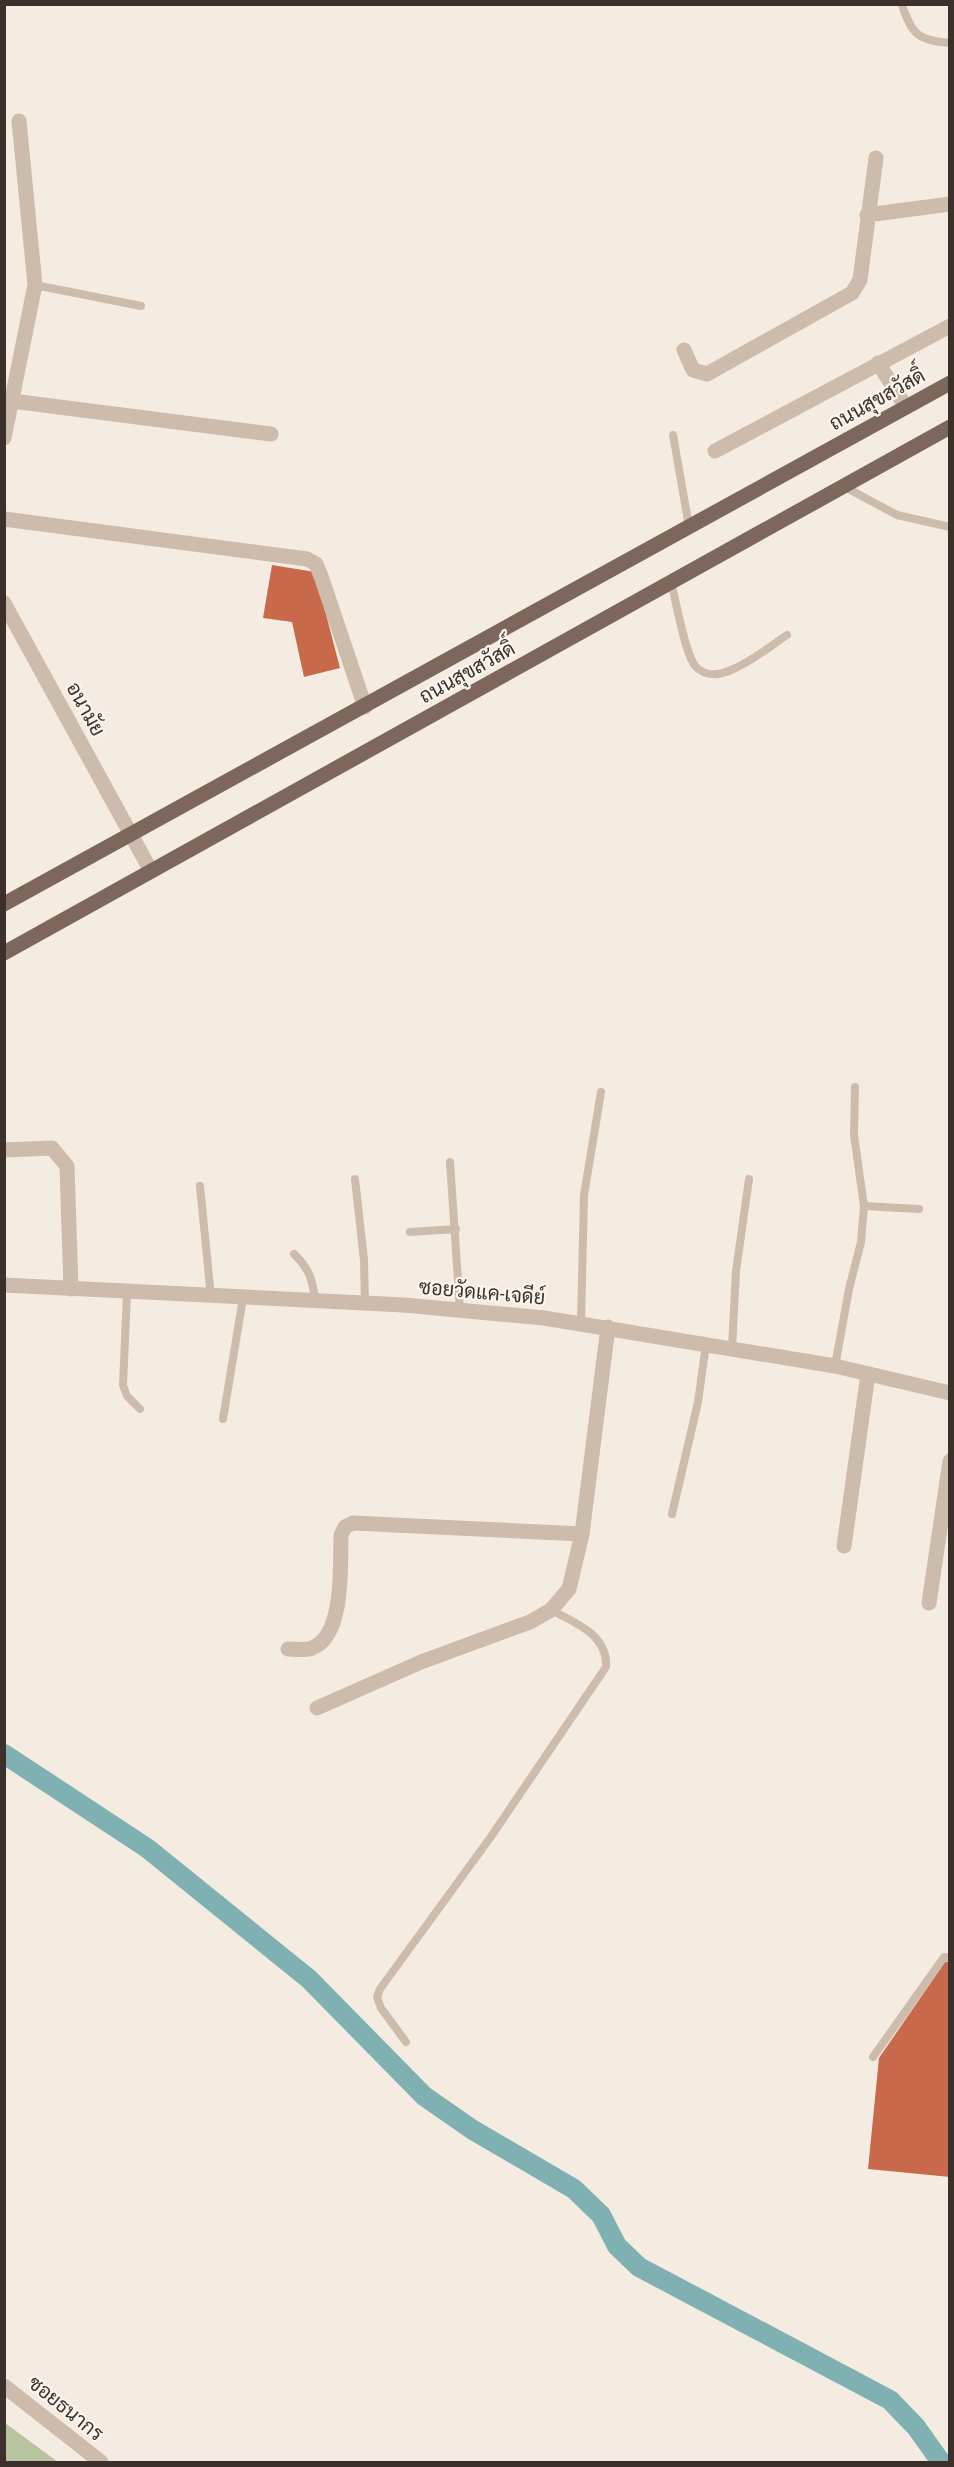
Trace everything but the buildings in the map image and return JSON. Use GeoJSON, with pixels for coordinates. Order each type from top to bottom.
{"type":"FeatureCollection","features":[{"type":"Feature","properties":{"kind":"main road","name":"ถนนสุขสวัสดิ์"},"geometry":{"type":"LineString","coordinates":[[4,904],[365,707],[950,382]]}},
{"type":"Feature","properties":{"kind":"main road","name":"ถนนสุขสวัสดิ์"},"geometry":{"type":"LineString","coordinates":[[4,953],[950,427]]}},
{"type":"Feature","properties":{"kind":"street"},"geometry":{"type":"LineString","coordinates":[[4,438],[12,401],[12,355],[34,285],[19,121]]}},
{"type":"Feature","properties":{"kind":"street"},"geometry":{"type":"LineString","coordinates":[[684,350],[693,370],[707,374],[852,292],[860,280],[876,158]]}},
{"type":"Feature","properties":{"kind":"street"},"geometry":{"type":"LineString","coordinates":[[867,214],[950,204]]}},
{"type":"Feature","properties":{"kind":"street"},"geometry":{"type":"LineString","coordinates":[[715,451],[950,326]]}},
{"type":"Feature","properties":{"kind":"street"},"geometry":{"type":"LineString","coordinates":[[878,363],[906,407]]}},
{"type":"Feature","properties":{"kind":"street"},"geometry":{"type":"LineString","coordinates":[[12,401],[271,434]]}},
{"type":"Feature","properties":{"kind":"street"},"geometry":{"type":"LineString","coordinates":[[4,519],[308,559],[316,564],[321,576],[365,707]]}},
{"type":"Feature","properties":{"kind":"street","name":"อนามัย"},"geometry":{"type":"LineString","coordinates":[[4,603],[151,871]]}},
{"type":"Feature","properties":{"kind":"street"},"geometry":{"type":"LineString","coordinates":[[4,1150],[52,1148],[62,1156],[67,1166],[71,1289]]}},
{"type":"Feature","properties":{"kind":"street","name":"ซอยวัดแค-เจดีย์"},"geometry":{"type":"LineString","coordinates":[[4,1285],[460,1310],[581,1323],[835,1366],[950,1393]]}},
{"type":"Feature","properties":{"kind":"street"},"geometry":{"type":"LineString","coordinates":[[317,1708],[421,1662],[530,1622],[550,1610],[568,1589],[582,1534],[608,1327]]}},
{"type":"Feature","properties":{"kind":"street"},"geometry":{"type":"LineString","coordinates":[[844,1546],[868,1374]]}},
{"type":"Feature","properties":{"kind":"street"},"geometry":{"type":"LineString","coordinates":[[929,1603],[950,1461]]}},
{"type":"Feature","properties":{"kind":"street"},"geometry":{"type":"LineString","coordinates":[[288,1649],[310,1649],[319,1644],[328,1634],[336,1616],[341,1534],[345,1527],[353,1523],[582,1534]]}},
{"type":"Feature","properties":{"kind":"street","name":"ซอยธนากร"},"geometry":{"type":"LineString","coordinates":[[4,2386],[101,2463]]}},
{"type":"Feature","properties":{"kind":"lane"},"geometry":{"type":"LineString","coordinates":[[902,5],[909,26],[921,39],[950,43]]}},
{"type":"Feature","properties":{"kind":"lane"},"geometry":{"type":"LineString","coordinates":[[34,285],[141,306]]}},
{"type":"Feature","properties":{"kind":"lane"},"geometry":{"type":"LineString","coordinates":[[673,435],[689,526]]}},
{"type":"Feature","properties":{"kind":"lane"},"geometry":{"type":"LineString","coordinates":[[843,486],[897,515],[950,527]]}},
{"type":"Feature","properties":{"kind":"lane"},"geometry":{"type":"LineString","coordinates":[[671,582],[689,653],[694,666],[702,672],[712,675],[731,670],[787,635]]}},
{"type":"Feature","properties":{"kind":"lane"},"geometry":{"type":"LineString","coordinates":[[835,1366],[849,1288],[861,1242],[864,1206],[854,1135],[855,1087]]}},
{"type":"Feature","properties":{"kind":"lane"},"geometry":{"type":"LineString","coordinates":[[581,1323],[584,1195],[601,1092]]}},
{"type":"Feature","properties":{"kind":"lane"},"geometry":{"type":"LineString","coordinates":[[450,1162],[460,1310]]}},
{"type":"Feature","properties":{"kind":"lane"},"geometry":{"type":"LineString","coordinates":[[355,1179],[364,1260],[365,1304]]}},
{"type":"Feature","properties":{"kind":"lane"},"geometry":{"type":"LineString","coordinates":[[732,1349],[737,1261],[749,1179]]}},
{"type":"Feature","properties":{"kind":"lane"},"geometry":{"type":"LineString","coordinates":[[200,1186],[211,1297]]}},
{"type":"Feature","properties":{"kind":"lane"},"geometry":{"type":"LineString","coordinates":[[864,1206],[919,1209]]}},
{"type":"Feature","properties":{"kind":"lane"},"geometry":{"type":"LineString","coordinates":[[410,1232],[456,1229]]}},
{"type":"Feature","properties":{"kind":"lane"},"geometry":{"type":"LineString","coordinates":[[294,1254],[306,1265],[313,1280],[315,1302]]}},
{"type":"Feature","properties":{"kind":"lane"},"geometry":{"type":"LineString","coordinates":[[127,1293],[123,1384],[127,1396],[140,1409]]}},
{"type":"Feature","properties":{"kind":"lane"},"geometry":{"type":"LineString","coordinates":[[223,1419],[243,1298]]}},
{"type":"Feature","properties":{"kind":"lane"},"geometry":{"type":"LineString","coordinates":[[672,1514],[698,1402],[706,1344]]}},
{"type":"Feature","properties":{"kind":"lane"},"geometry":{"type":"LineString","coordinates":[[406,2042],[381,2008],[377,1997],[380,1989],[490,1838],[606,1667],[606,1654],[602,1644],[581,1625],[550,1610]]}},
{"type":"Feature","properties":{"kind":"lane"},"geometry":{"type":"LineString","coordinates":[[873,2057],[944,1957],[950,1958]]}},
{"type":"Feature","properties":{"kind":"green space"},"geometry":{"type":"Polygon","coordinates":[[[5,2423],[58,2462],[5,2462],[5,2423]]]}},
{"type":"Feature","properties":{"kind":"waterway"},"geometry":{"type":"LineString","coordinates":[[4,1754],[147,1848],[309,1979],[424,2096],[473,2130],[574,2189],[601,2215],[617,2246],[639,2267],[890,2400],[916,2427],[941,2462]]}}]}
